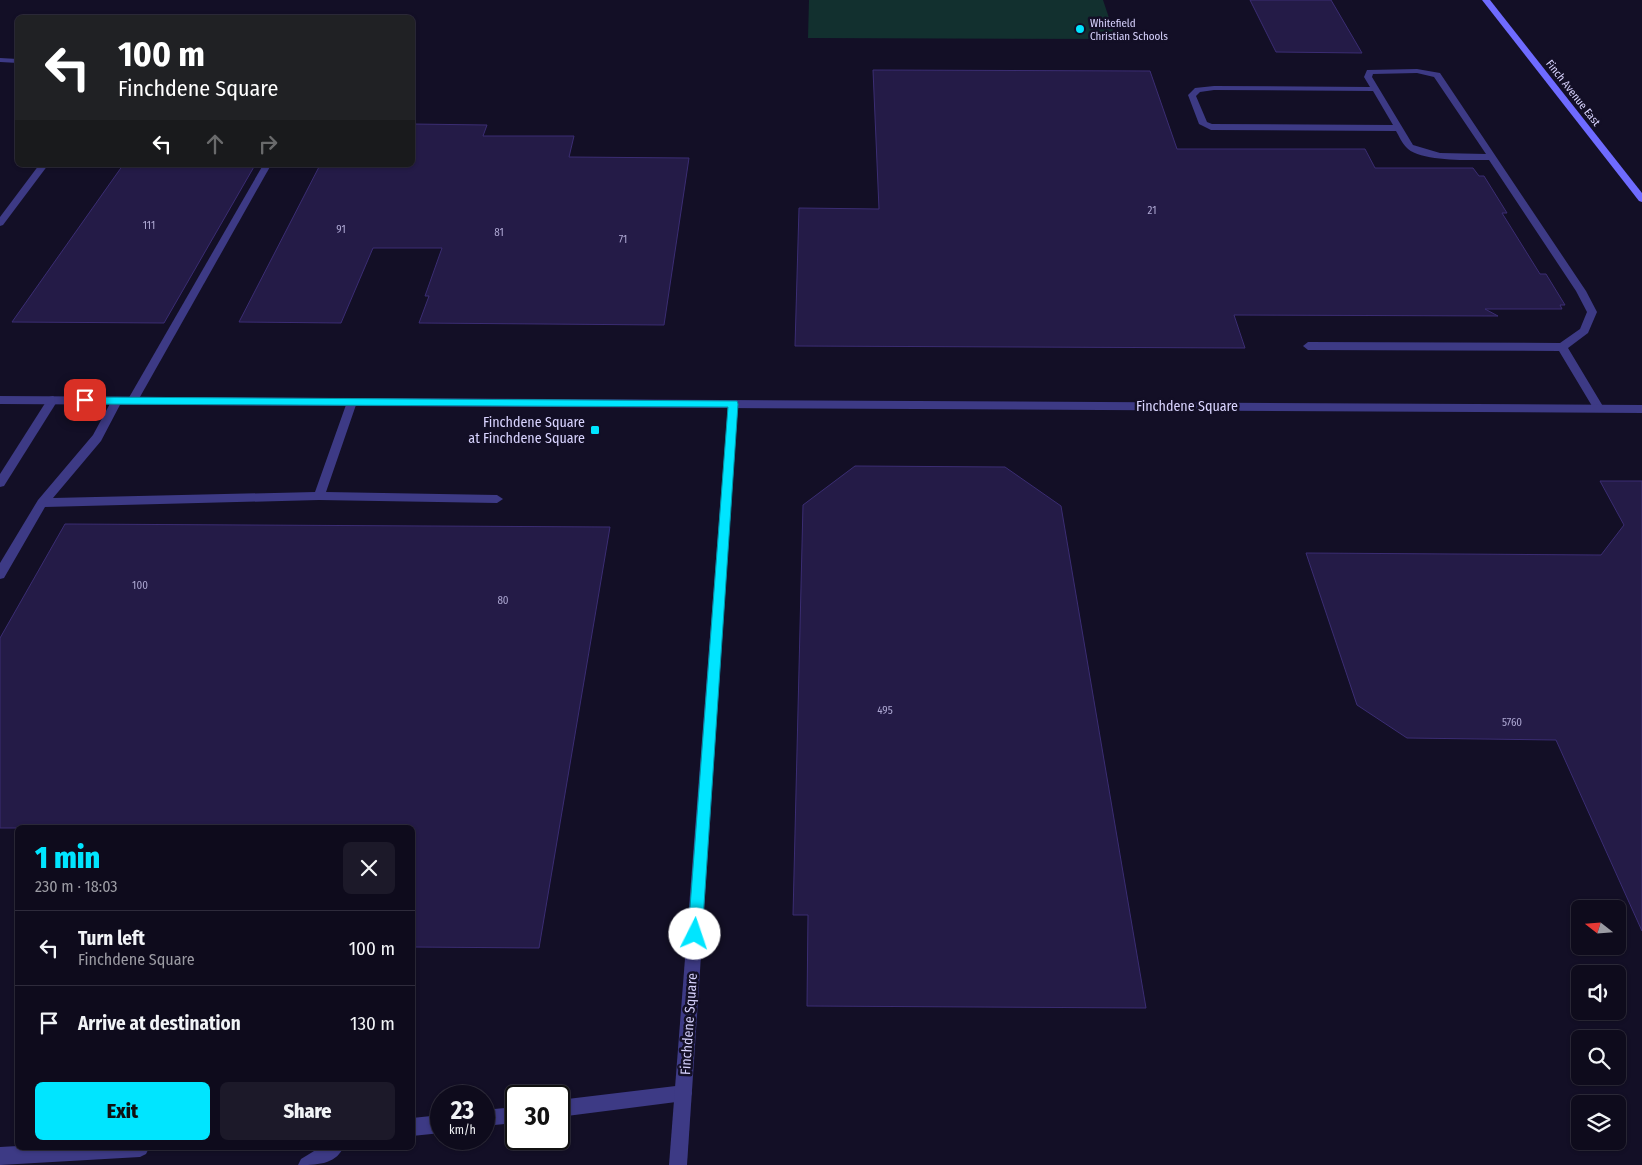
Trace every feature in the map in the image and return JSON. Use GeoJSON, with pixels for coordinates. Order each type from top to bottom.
{"type":"FeatureCollection","features":[{"type":"Feature","properties":{"kind":"main road","name":"Finch Avenue East"},"geometry":{"type":"LineString","coordinates":[[1486,0],[1642,199]]}},
{"type":"Feature","properties":{"kind":"street"},"geometry":{"type":"LineString","coordinates":[[0,60],[15,60]]}},
{"type":"Feature","properties":{"kind":"street"},"geometry":{"type":"LineString","coordinates":[[1308,346],[1562,347],[1584,331],[1592,312],[1581,291],[1492,157],[1437,75],[1417,71],[1370,72],[1368,77],[1410,147],[1421,153],[1434,156],[1492,157]]}},
{"type":"Feature","properties":{"kind":"street"},"geometry":{"type":"LineString","coordinates":[[1375,89],[1214,88],[1198,90],[1192,95],[1203,124],[1217,128],[1399,128]]}},
{"type":"Feature","properties":{"kind":"street"},"geometry":{"type":"LineString","coordinates":[[0,224],[43,167]]}},
{"type":"Feature","properties":{"kind":"street"},"geometry":{"type":"LineString","coordinates":[[132,401],[266,167]]}},
{"type":"Feature","properties":{"kind":"street"},"geometry":{"type":"LineString","coordinates":[[1562,347],[1599,408]]}},
{"type":"Feature","properties":{"kind":"street","name":"Finchdene Square"},"geometry":{"type":"LineString","coordinates":[[0,400],[1642,409]]}},
{"type":"Feature","properties":{"kind":"street"},"geometry":{"type":"LineString","coordinates":[[0,483],[53,400]]}},
{"type":"Feature","properties":{"kind":"street"},"geometry":{"type":"LineString","coordinates":[[0,574],[42,503],[97,438],[117,400]]}},
{"type":"Feature","properties":{"kind":"street"},"geometry":{"type":"LineString","coordinates":[[319,496],[352,402]]}},
{"type":"Feature","properties":{"kind":"street","name":"Finchdene Square"},"geometry":{"type":"LineString","coordinates":[[678,1165],[733,404]]}},
{"type":"Feature","properties":{"kind":"street"},"geometry":{"type":"LineString","coordinates":[[42,503],[319,496],[497,499]]}},
{"type":"Feature","properties":{"kind":"street"},"geometry":{"type":"LineString","coordinates":[[570,1108],[684,1094]]}},
{"type":"Feature","properties":{"kind":"street"},"geometry":{"type":"LineString","coordinates":[[415,1127],[430,1125]]}},
{"type":"Feature","properties":{"kind":"street"},"geometry":{"type":"LineString","coordinates":[[0,1156],[105,1150]]}},
{"type":"Feature","properties":{"kind":"street"},"geometry":{"type":"LineString","coordinates":[[307,1165],[331,1150]]}},
{"type":"Feature","properties":{"kind":"green space"},"geometry":{"type":"Polygon","coordinates":[[[809,0],[1103,0],[1116,39],[808,38],[809,0]]]}},
{"type":"Feature","properties":{"kind":"building"},"geometry":{"type":"Polygon","coordinates":[[[1250,0],[1331,0],[1362,53],[1276,52],[1250,0]]]}},
{"type":"Feature","properties":{"kind":"building"},"geometry":{"type":"Polygon","coordinates":[[[873,70],[1150,71],[1177,149],[1365,149],[1375,168],[1473,168],[1479,176],[1484,176],[1507,213],[1502,213],[1540,274],[1546,274],[1565,305],[1560,305],[1562,309],[1485,309],[1498,316],[1234,315],[1245,348],[795,346],[799,208],[879,209],[873,70]]]}},
{"type":"Feature","properties":{"kind":"building"},"geometry":{"type":"Polygon","coordinates":[[[415,124],[487,125],[483,136],[574,136],[569,157],[689,158],[664,325],[419,323],[429,296],[425,296],[442,248],[373,248],[341,323],[239,322],[319,167],[415,167],[415,124]]]}},
{"type":"Feature","properties":{"kind":"building"},"geometry":{"type":"Polygon","coordinates":[[[122,167],[254,167],[164,323],[12,322],[122,167]]]}},
{"type":"Feature","properties":{"kind":"building"},"geometry":{"type":"Polygon","coordinates":[[[855,466],[1005,467],[1061,506],[1146,1008],[807,1006],[808,915],[793,915],[803,505],[855,466]]]}},
{"type":"Feature","properties":{"kind":"building"},"geometry":{"type":"Polygon","coordinates":[[[1600,481],[1642,481],[1642,931],[1556,740],[1407,738],[1357,705],[1306,553],[1601,555],[1624,525],[1600,481]]]}},
{"type":"Feature","properties":{"kind":"building"},"geometry":{"type":"Polygon","coordinates":[[[65,524],[610,527],[539,948],[415,947],[415,825],[15,825],[15,828],[0,828],[0,638],[65,524]]]}},
{"type":"Feature","properties":{"kind":"place","name":"Whitefield Christian Schools"},"geometry":{"type":"Point","coordinates":[1080,29]}},
{"type":"Feature","properties":{"kind":"place","name":"Finchdene Square at Finchdene Square"},"geometry":{"type":"Point","coordinates":[595,430]}},
{"type":"Feature","properties":{"kind":"route"},"geometry":{"type":"LineString","coordinates":[[85,400],[733,404],[695,934]]}}]}
